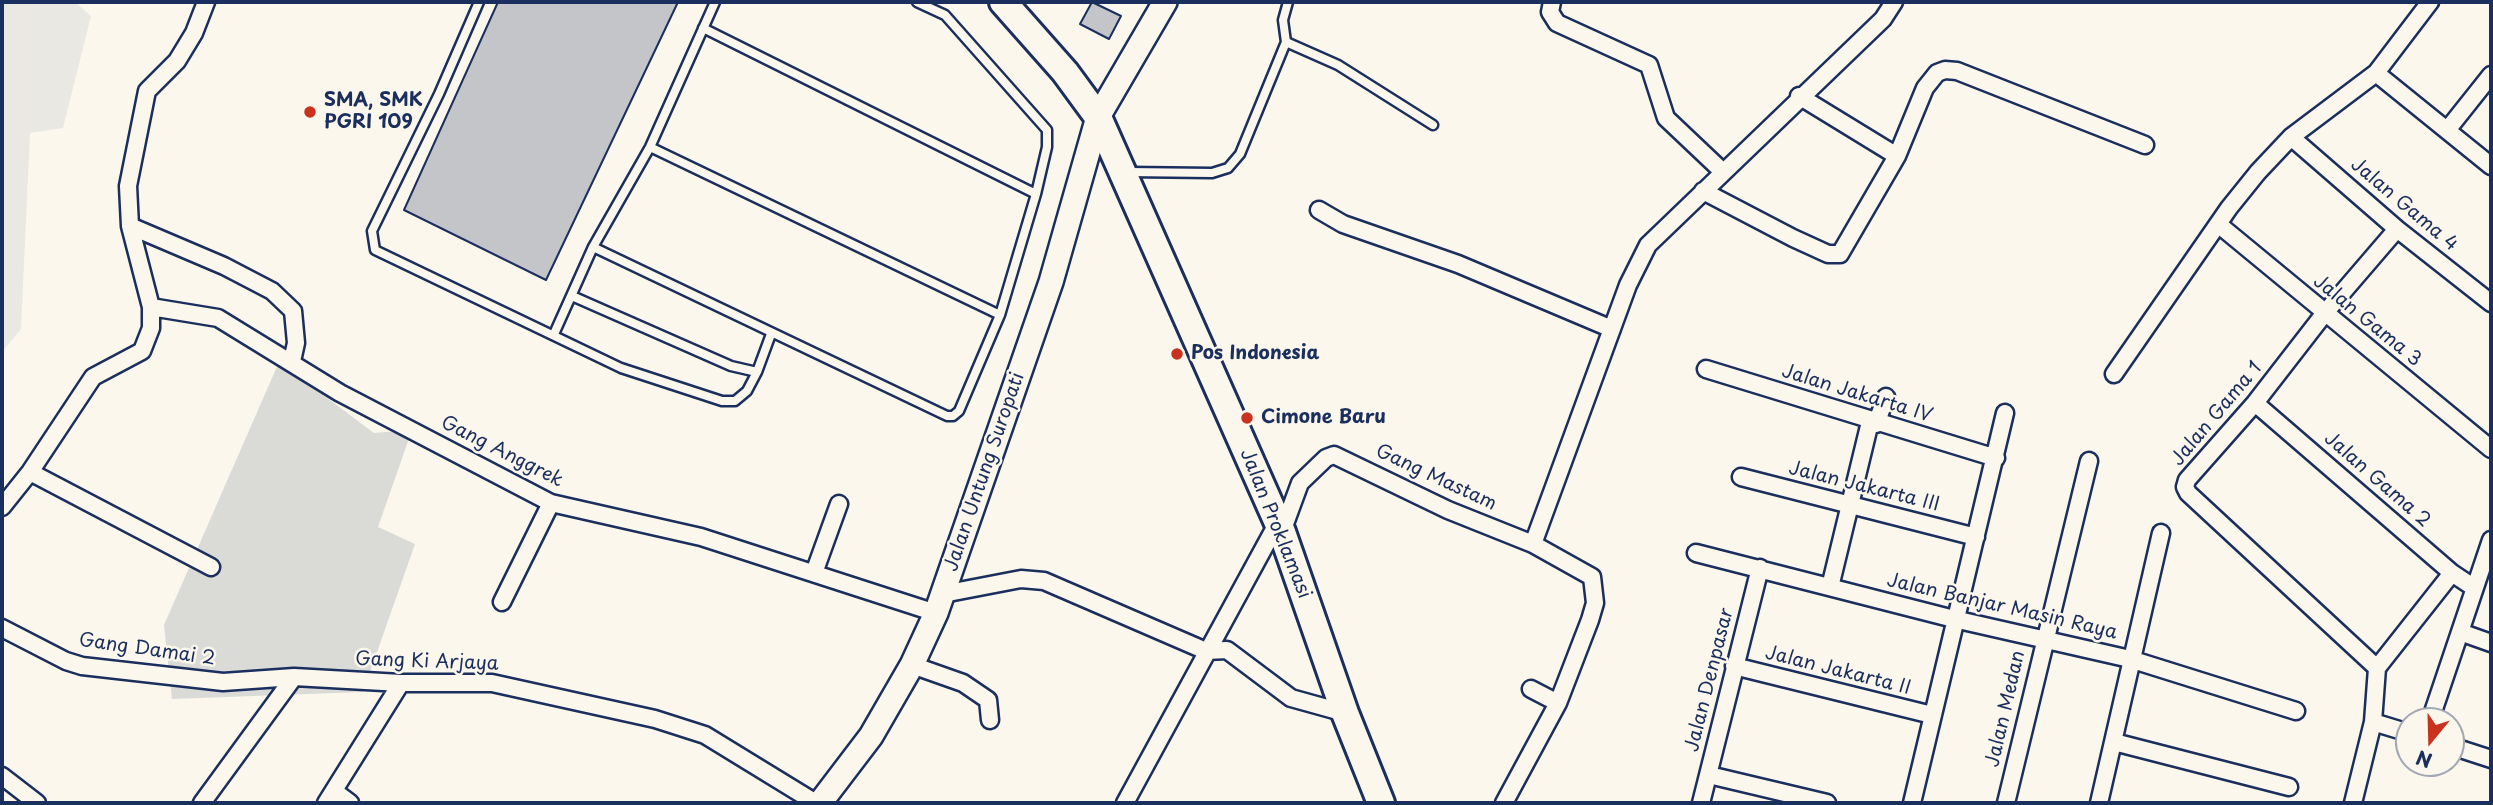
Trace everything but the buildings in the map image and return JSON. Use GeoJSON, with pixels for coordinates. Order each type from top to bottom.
{"type":"FeatureCollection","features":[{"type":"Feature","properties":{"kind":"main road","name":"Jalan Proklamasi"},"geometry":{"type":"LineString","coordinates":[[1003,2],[1065,72],[1098,117],[1280,527],[1345,713],[1381,803]]}},
{"type":"Feature","properties":{"kind":"street"},"geometry":{"type":"LineString","coordinates":[[2,507],[30,472],[93,377],[142,351],[151,328],[151,307],[130,226],[128,186],[147,91],[177,61],[194,33],[206,2]]}},
{"type":"Feature","properties":{"kind":"street","name":"Jalan Untung Suropati"},"geometry":{"type":"LineString","coordinates":[[818,803],[872,736],[912,665],[939,603],[1051,282],[1098,117],[1165,2]]}},
{"type":"Feature","properties":{"kind":"street"},"geometry":{"type":"LineString","coordinates":[[1552,2],[1550,12],[1557,23],[1649,65],[1666,118],[1722,171]]}},
{"type":"Feature","properties":{"kind":"street"},"geometry":{"type":"LineString","coordinates":[[1504,803],[1558,703],[1590,620],[1594,588],[1591,577],[1582,569],[1533,544],[1628,285],[1648,245],[1799,96],[1883,19],[1894,2]]}},
{"type":"Feature","properties":{"kind":"street"},"geometry":{"type":"LineString","coordinates":[[2114,374],[2218,223],[2258,172],[2291,137],[2376,73],[2426,3]]}},
{"type":"Feature","properties":{"kind":"street"},"geometry":{"type":"LineString","coordinates":[[1703,191],[1793,239],[1837,256],[1844,251],[1868,212],[1897,156],[1925,88],[1937,72],[1945,71],[1957,71],[2145,145]]}},
{"type":"Feature","properties":{"kind":"street"},"geometry":{"type":"LineString","coordinates":[[2376,73],[2491,166]]}},
{"type":"Feature","properties":{"kind":"street"},"geometry":{"type":"LineString","coordinates":[[2448,130],[2491,75]]}},
{"type":"Feature","properties":{"kind":"street"},"geometry":{"type":"LineString","coordinates":[[1799,96],[1897,156]]}},
{"type":"Feature","properties":{"kind":"street","name":"Jalan Gama 4"},"geometry":{"type":"LineString","coordinates":[[2291,137],[2397,229],[2491,303]]}},
{"type":"Feature","properties":{"kind":"street"},"geometry":{"type":"LineString","coordinates":[[1319,210],[1343,224],[1458,264],[1612,329]]}},
{"type":"Feature","properties":{"kind":"street","name":"Jalan Gama 3"},"geometry":{"type":"LineString","coordinates":[[2218,223],[2324,314],[2491,449]]}},
{"type":"Feature","properties":{"kind":"street"},"geometry":{"type":"LineString","coordinates":[[130,226],[224,266],[272,291],[293,311],[296,343],[292,360]]}},
{"type":"Feature","properties":{"kind":"street","name":"Jalan Gama 1"},"geometry":{"type":"LineString","coordinates":[[2377,668],[2188,493],[2187,480],[2255,403],[2324,314],[2397,229]]}},
{"type":"Feature","properties":{"kind":"street","name":"Gang Anggrek"},"geometry":{"type":"LineString","coordinates":[[151,307],[218,318],[292,360],[340,393],[551,503],[701,537],[814,573],[939,603]]}},
{"type":"Feature","properties":{"kind":"street","name":"Jalan Jakarta IV"},"geometry":{"type":"LineString","coordinates":[[1706,369],[1873,423],[1996,458]]}},
{"type":"Feature","properties":{"kind":"street"},"geometry":{"type":"LineString","coordinates":[[1830,587],[1849,504],[1873,423],[1886,397]]}},
{"type":"Feature","properties":{"kind":"street","name":"Jalan Gama 2"},"geometry":{"type":"LineString","coordinates":[[2255,403],[2452,573],[2473,587]]}},
{"type":"Feature","properties":{"kind":"street"},"geometry":{"type":"LineString","coordinates":[[1912,803],[2005,413]]}},
{"type":"Feature","properties":{"kind":"street","name":"Gang Mastam"},"geometry":{"type":"LineString","coordinates":[[1280,527],[1300,482],[1325,458],[1334,455],[1448,510],[1533,544]]}},
{"type":"Feature","properties":{"kind":"street","name":"Jalan Medan"},"geometry":{"type":"LineString","coordinates":[[2006,803],[2089,461]]}},
{"type":"Feature","properties":{"kind":"street"},"geometry":{"type":"LineString","coordinates":[[30,472],[211,567]]}},
{"type":"Feature","properties":{"kind":"street","name":"Jalan Jakarta III"},"geometry":{"type":"LineString","coordinates":[[1741,477],[1976,537]]}},
{"type":"Feature","properties":{"kind":"street"},"geometry":{"type":"LineString","coordinates":[[502,602],[551,503]]}},
{"type":"Feature","properties":{"kind":"street"},"geometry":{"type":"LineString","coordinates":[[814,573],[839,504]]}},
{"type":"Feature","properties":{"kind":"street"},"geometry":{"type":"LineString","coordinates":[[1125,803],[1206,651],[1280,527]]}},
{"type":"Feature","properties":{"kind":"street"},"geometry":{"type":"LineString","coordinates":[[2099,803],[2161,533]]}},
{"type":"Feature","properties":{"kind":"street"},"geometry":{"type":"LineString","coordinates":[[2435,707],[2491,540]]}},
{"type":"Feature","properties":{"kind":"street","name":"Jalan Banjar Masin Raya"},"geometry":{"type":"LineString","coordinates":[[1696,553],[1954,619],[2130,659],[2296,711]]}},
{"type":"Feature","properties":{"kind":"street","name":"Jalan Denpasar"},"geometry":{"type":"LineString","coordinates":[[1702,803],[1760,568]]}},
{"type":"Feature","properties":{"kind":"street"},"geometry":{"type":"LineString","coordinates":[[2353,803],[2373,722],[2377,668],[2452,573]]}},
{"type":"Feature","properties":{"kind":"street"},"geometry":{"type":"LineString","coordinates":[[939,603],[1021,579],[1044,581],[1206,651],[1227,650],[1291,698],[1345,713]]}},
{"type":"Feature","properties":{"kind":"street","name":"Gang Damai 2"},"geometry":{"type":"LineString","coordinates":[[2,628],[66,661],[82,666],[223,682],[295,677]]}},
{"type":"Feature","properties":{"kind":"street"},"geometry":{"type":"LineString","coordinates":[[2460,632],[2491,643]]}},
{"type":"Feature","properties":{"kind":"street"},"geometry":{"type":"LineString","coordinates":[[912,665],[963,683],[988,700],[990,720]]}},
{"type":"Feature","properties":{"kind":"street","name":"Jalan Jakarta II"},"geometry":{"type":"LineString","coordinates":[[1734,666],[1932,715]]}},
{"type":"Feature","properties":{"kind":"street"},"geometry":{"type":"LineString","coordinates":[[202,803],[295,677]]}},
{"type":"Feature","properties":{"kind":"street","name":"Gang Ki Arjaya"},"geometry":{"type":"LineString","coordinates":[[295,677],[401,683],[492,683],[655,719],[705,735],[818,803]]}},
{"type":"Feature","properties":{"kind":"street"},"geometry":{"type":"LineString","coordinates":[[350,803],[330,797],[401,683]]}},
{"type":"Feature","properties":{"kind":"street"},"geometry":{"type":"LineString","coordinates":[[1531,689],[1558,703]]}},
{"type":"Feature","properties":{"kind":"street"},"geometry":{"type":"LineString","coordinates":[[2373,722],[2395,729]]}},
{"type":"Feature","properties":{"kind":"street"},"geometry":{"type":"LineString","coordinates":[[2114,742],[2289,787]]}},
{"type":"Feature","properties":{"kind":"street"},"geometry":{"type":"LineString","coordinates":[[2465,751],[2491,759]]}},
{"type":"Feature","properties":{"kind":"street"},"geometry":{"type":"LineString","coordinates":[[1709,775],[1827,803]]}},
{"type":"Feature","properties":{"kind":"street"},"geometry":{"type":"LineString","coordinates":[[2,776],[37,803]]}},
{"type":"Feature","properties":{"kind":"lane"},"geometry":{"type":"LineString","coordinates":[[479,2],[439,94],[372,231],[372,244],[382,254],[621,368],[722,401],[735,401],[747,391],[771,334]]}},
{"type":"Feature","properties":{"kind":"lane"},"geometry":{"type":"LineString","coordinates":[[554,334],[593,247],[650,147],[715,2]]}},
{"type":"Feature","properties":{"kind":"lane"},"geometry":{"type":"LineString","coordinates":[[593,247],[771,334],[953,416],[958,411],[1000,315],[1036,194],[1047,147],[1047,130],[945,15],[917,2]]}},
{"type":"Feature","properties":{"kind":"lane"},"geometry":{"type":"LineString","coordinates":[[1122,172],[1212,173],[1228,168],[1240,154],[1286,42],[1283,20],[1288,2]]}},
{"type":"Feature","properties":{"kind":"lane"},"geometry":{"type":"LineString","coordinates":[[702,28],[1036,194]]}},
{"type":"Feature","properties":{"kind":"lane"},"geometry":{"type":"LineString","coordinates":[[1286,42],[1338,65],[1433,125]]}},
{"type":"Feature","properties":{"kind":"lane"},"geometry":{"type":"LineString","coordinates":[[650,147],[1000,315]]}},
{"type":"Feature","properties":{"kind":"lane"},"geometry":{"type":"LineString","coordinates":[[572,296],[731,366],[757,372]]}},
{"type":"Feature","properties":{"kind":"shaded area"},"geometry":{"type":"Polygon","coordinates":[[[2,2],[75,2],[91,16],[63,128],[30,133],[21,329],[2,352],[2,2]]]}},
{"type":"Feature","properties":{"kind":"shaded area"},"geometry":{"type":"Polygon","coordinates":[[[279,362],[374,433],[412,430],[378,527],[415,544],[363,692],[172,699],[164,625],[279,362]]]}},
{"type":"Feature","properties":{"kind":"place","name":"SMA, SMK PGRI 109"},"geometry":{"type":"Point","coordinates":[310,112]}},
{"type":"Feature","properties":{"kind":"place","name":"Pos Indonesia"},"geometry":{"type":"Point","coordinates":[1177,354]}},
{"type":"Feature","properties":{"kind":"place","name":"Cimone Baru"},"geometry":{"type":"Point","coordinates":[1247,418]}}]}
